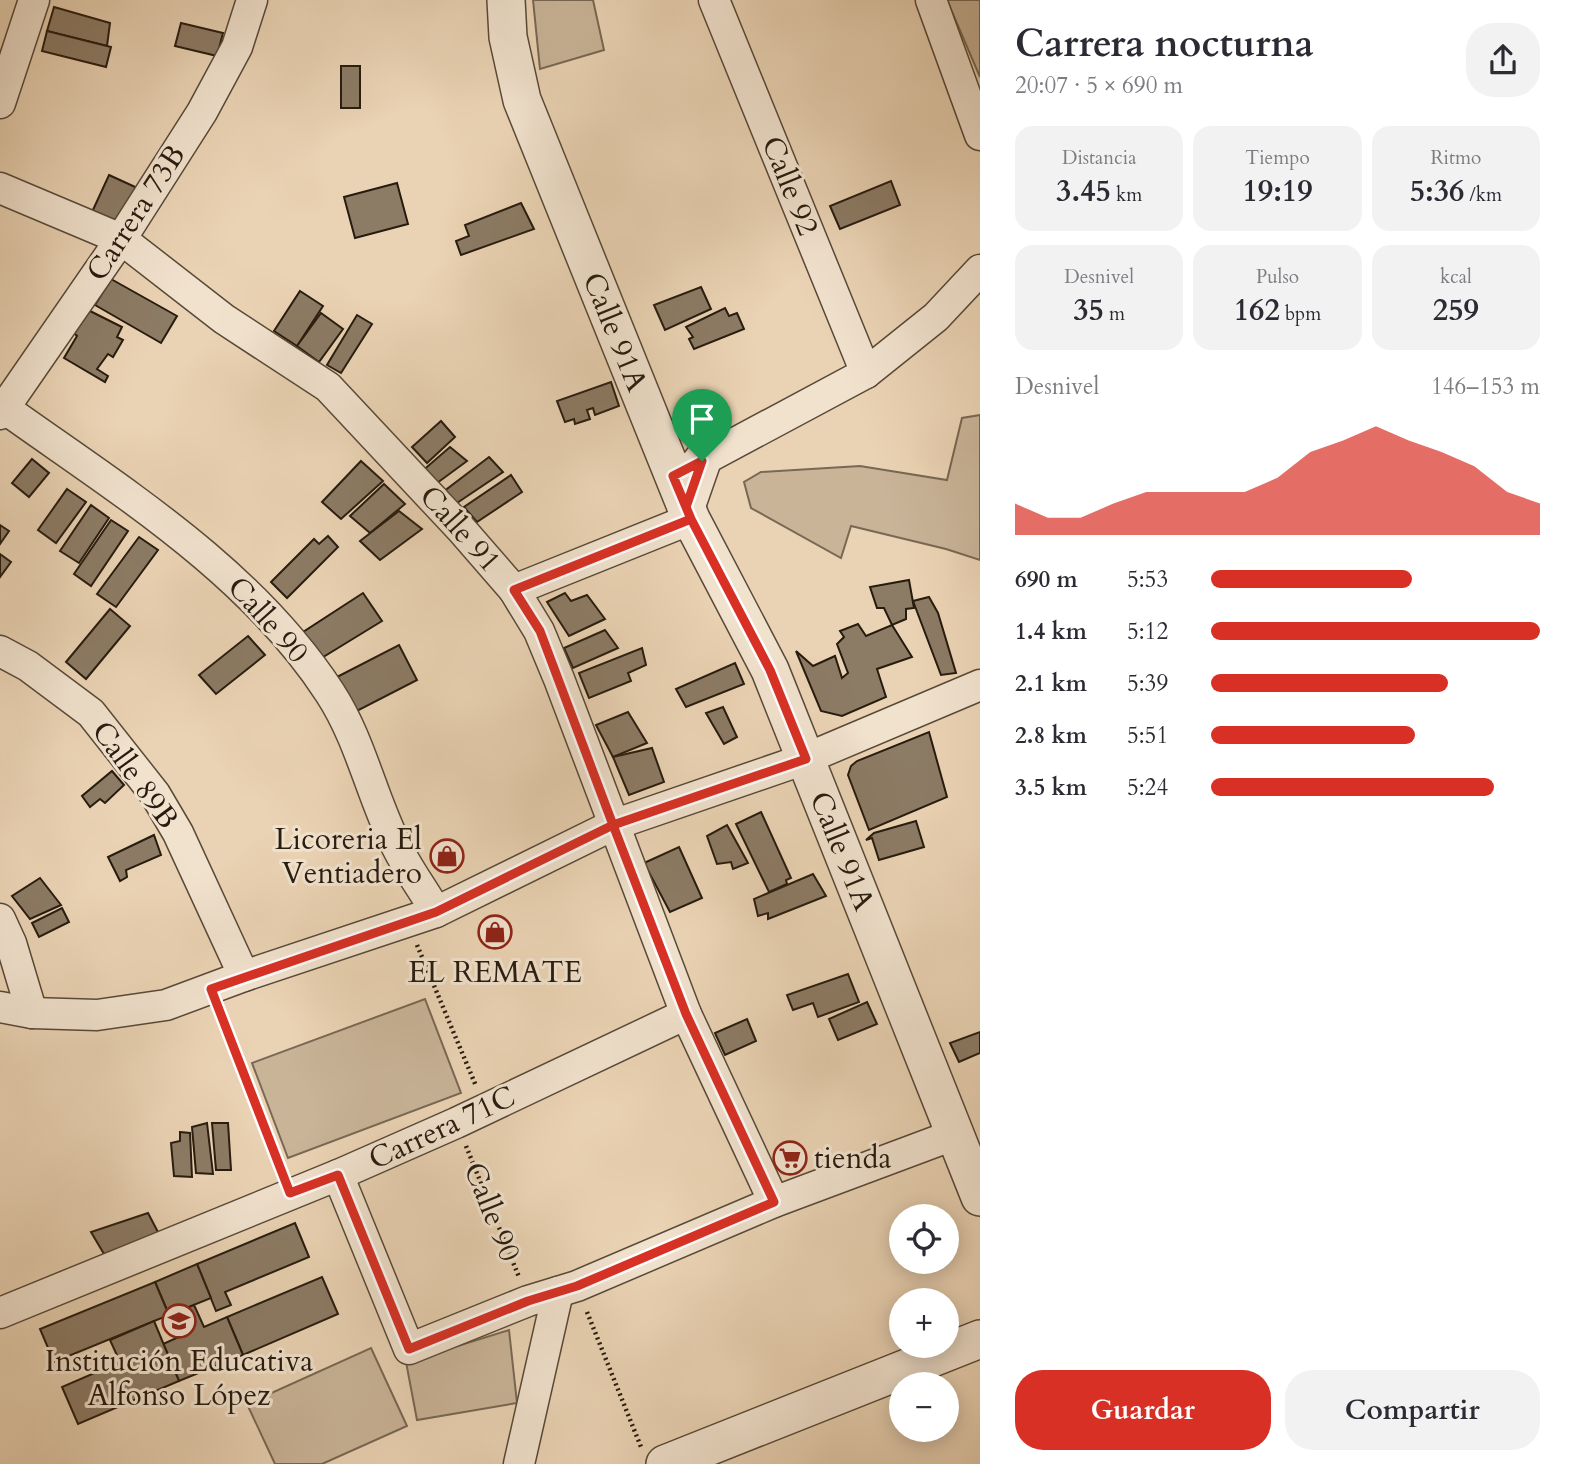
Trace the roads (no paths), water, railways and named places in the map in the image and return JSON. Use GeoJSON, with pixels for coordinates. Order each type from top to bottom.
{"type":"FeatureCollection","features":[{"type":"Feature","properties":{"kind":"street"},"geometry":{"type":"LineString","coordinates":[[0,103],[34,0]]}},
{"type":"Feature","properties":{"kind":"street","name":"Carrera 73B"},"geometry":{"type":"LineString","coordinates":[[2,411],[121,239],[202,112],[237,47],[252,0]]}},
{"type":"Feature","properties":{"kind":"street","name":"Calle 91A"},"geometry":{"type":"LineString","coordinates":[[506,0],[508,37],[522,100],[688,491],[770,670],[980,1197]]}},
{"type":"Feature","properties":{"kind":"street","name":"Calle 92"},"geometry":{"type":"LineString","coordinates":[[714,0],[866,373]]}},
{"type":"Feature","properties":{"kind":"street"},"geometry":{"type":"LineString","coordinates":[[931,0],[980,135]]}},
{"type":"Feature","properties":{"kind":"street","name":"Calle 91"},"geometry":{"type":"LineString","coordinates":[[0,188],[121,239],[224,318],[328,387],[461,529],[514,590],[540,631],[686,1014],[774,1202]]}},
{"type":"Feature","properties":{"kind":"street"},"geometry":{"type":"LineString","coordinates":[[514,590],[688,491],[866,373],[936,317],[980,270]]}},
{"type":"Feature","properties":{"kind":"street","name":"Calle 90"},"geometry":{"type":"LineString","coordinates":[[2,411],[140,505],[221,568],[311,666],[331,695],[358,746],[396,844],[436,912]]}},
{"type":"Feature","properties":{"kind":"street","name":"Calle 89B"},"geometry":{"type":"LineString","coordinates":[[0,651],[28,666],[91,713],[155,794],[178,833],[244,976]]}},
{"type":"Feature","properties":{"kind":"street"},"geometry":{"type":"LineString","coordinates":[[0,1007],[32,1013],[97,1015],[166,1004],[436,912],[613,825],[806,759],[980,685]]}},
{"type":"Feature","properties":{"kind":"street"},"geometry":{"type":"LineString","coordinates":[[0,919],[11,943],[32,1013]]}},
{"type":"Feature","properties":{"kind":"street","name":"Carrera 71C"},"geometry":{"type":"LineString","coordinates":[[0,1313],[338,1175],[686,1014]]}},
{"type":"Feature","properties":{"kind":"street"},"geometry":{"type":"LineString","coordinates":[[338,1175],[409,1349],[528,1301],[567,1289],[774,1202],[956,1134]]}},
{"type":"Feature","properties":{"kind":"street"},"geometry":{"type":"LineString","coordinates":[[519,1464],[567,1289]]}},
{"type":"Feature","properties":{"kind":"street"},"geometry":{"type":"LineString","coordinates":[[654,1458],[980,1339]]}},
{"type":"Feature","properties":{"kind":"place","name":"Licoreria El Ventiadero"},"geometry":{"type":"Point","coordinates":[447,856]}},
{"type":"Feature","properties":{"kind":"place","name":"EL REMATE"},"geometry":{"type":"Point","coordinates":[495,932]}},
{"type":"Feature","properties":{"kind":"place","name":"tienda"},"geometry":{"type":"Point","coordinates":[790,1158]}},
{"type":"Feature","properties":{"kind":"place","name":"Institución Educativa Alfonso López"},"geometry":{"type":"Point","coordinates":[179,1321]}}]}
